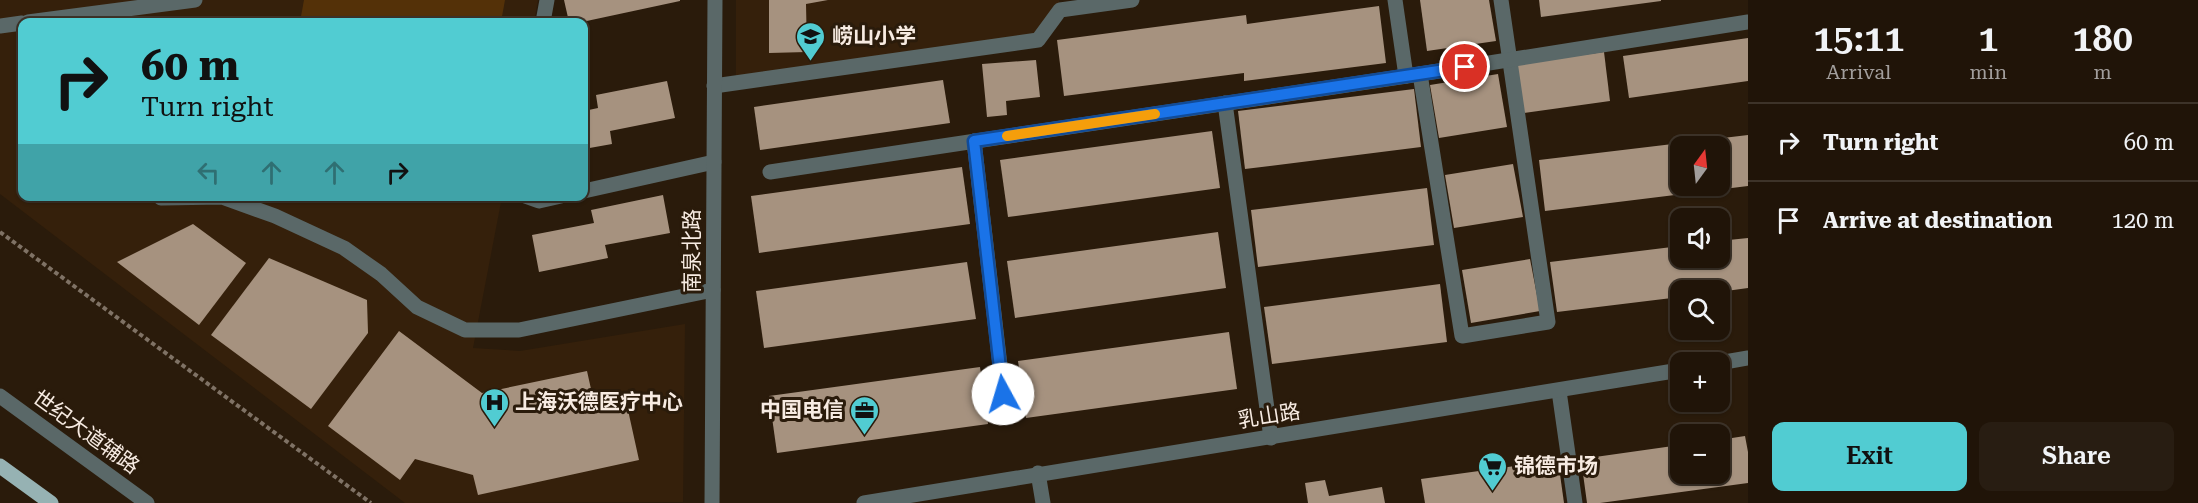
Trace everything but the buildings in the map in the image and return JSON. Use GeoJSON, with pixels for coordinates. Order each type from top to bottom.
{"type":"FeatureCollection","features":[{"type":"Feature","properties":{"kind":"main road"},"geometry":{"type":"LineString","coordinates":[[0,466],[51,503]]}},
{"type":"Feature","properties":{"kind":"street"},"geometry":{"type":"LineString","coordinates":[[58,18],[195,0]]}},
{"type":"Feature","properties":{"kind":"street"},"geometry":{"type":"LineString","coordinates":[[544,18],[547,0]]}},
{"type":"Feature","properties":{"kind":"street","name":"南泉北路"},"geometry":{"type":"LineString","coordinates":[[712,503],[715,0]]}},
{"type":"Feature","properties":{"kind":"street"},"geometry":{"type":"LineString","coordinates":[[714,86],[1038,40],[1060,10],[1132,0]]}},
{"type":"Feature","properties":{"kind":"street"},"geometry":{"type":"LineString","coordinates":[[1395,0],[1413,75],[1462,336],[1548,322],[1501,0]]}},
{"type":"Feature","properties":{"kind":"street"},"geometry":{"type":"LineString","coordinates":[[770,172],[1748,22]]}},
{"type":"Feature","properties":{"kind":"street"},"geometry":{"type":"LineString","coordinates":[[0,26],[18,24]]}},
{"type":"Feature","properties":{"kind":"street"},"geometry":{"type":"LineString","coordinates":[[1226,103],[1270,438]]}},
{"type":"Feature","properties":{"kind":"street"},"geometry":{"type":"LineString","coordinates":[[974,141],[1006,417]]}},
{"type":"Feature","properties":{"kind":"street"},"geometry":{"type":"LineString","coordinates":[[588,190],[714,162]]}},
{"type":"Feature","properties":{"kind":"street"},"geometry":{"type":"LineString","coordinates":[[233,201],[275,216],[344,248],[381,274],[417,307],[465,330],[519,330],[713,290]]}},
{"type":"Feature","properties":{"kind":"street"},"geometry":{"type":"LineString","coordinates":[[1730,361],[1748,358]]}},
{"type":"Feature","properties":{"kind":"street","name":"乳山路"},"geometry":{"type":"LineString","coordinates":[[864,503],[1670,372]]}},
{"type":"Feature","properties":{"kind":"street"},"geometry":{"type":"LineString","coordinates":[[1559,391],[1575,503]]}},
{"type":"Feature","properties":{"kind":"street","name":"世纪大道辅路"},"geometry":{"type":"LineString","coordinates":[[0,396],[147,503]]}},
{"type":"Feature","properties":{"kind":"street"},"geometry":{"type":"LineString","coordinates":[[1038,473],[1044,503]]}},
{"type":"Feature","properties":{"kind":"path"},"geometry":{"type":"LineString","coordinates":[[0,232],[371,503]]}},
{"type":"Feature","properties":{"kind":"shaded area","name":"上海沃德医疗中心"},"geometry":{"type":"Polygon","coordinates":[[[0,0],[538,0],[535,18],[18,18],[18,201],[501,201],[473,348],[520,351],[685,324],[683,502],[405,503],[0,194],[0,0]]]}},
{"type":"Feature","properties":{"kind":"shaded area"},"geometry":{"type":"Polygon","coordinates":[[[304,0],[505,0],[502,18],[301,18],[304,0]]]}},
{"type":"Feature","properties":{"kind":"shaded area","name":"崂山小学"},"geometry":{"type":"Polygon","coordinates":[[[736,0],[1059,0],[1060,10],[1038,40],[736,84],[736,0]]]}},
{"type":"Feature","properties":{"kind":"slow traffic"},"geometry":{"type":"LineString","coordinates":[[1007,136],[1155,114]]}},
{"type":"Feature","properties":{"kind":"place","name":"崂山小学"},"geometry":{"type":"Point","coordinates":[811,62]}},
{"type":"Feature","properties":{"kind":"place","name":"上海沃德医疗中心"},"geometry":{"type":"Point","coordinates":[494,428]}},
{"type":"Feature","properties":{"kind":"place","name":"中国电信"},"geometry":{"type":"Point","coordinates":[865,436]}},
{"type":"Feature","properties":{"kind":"place","name":"锦德市场"},"geometry":{"type":"Point","coordinates":[1493,492]}},
{"type":"Feature","properties":{"kind":"route"},"geometry":{"type":"LineString","coordinates":[[1003,394],[974,141],[1465,67]]}}]}
